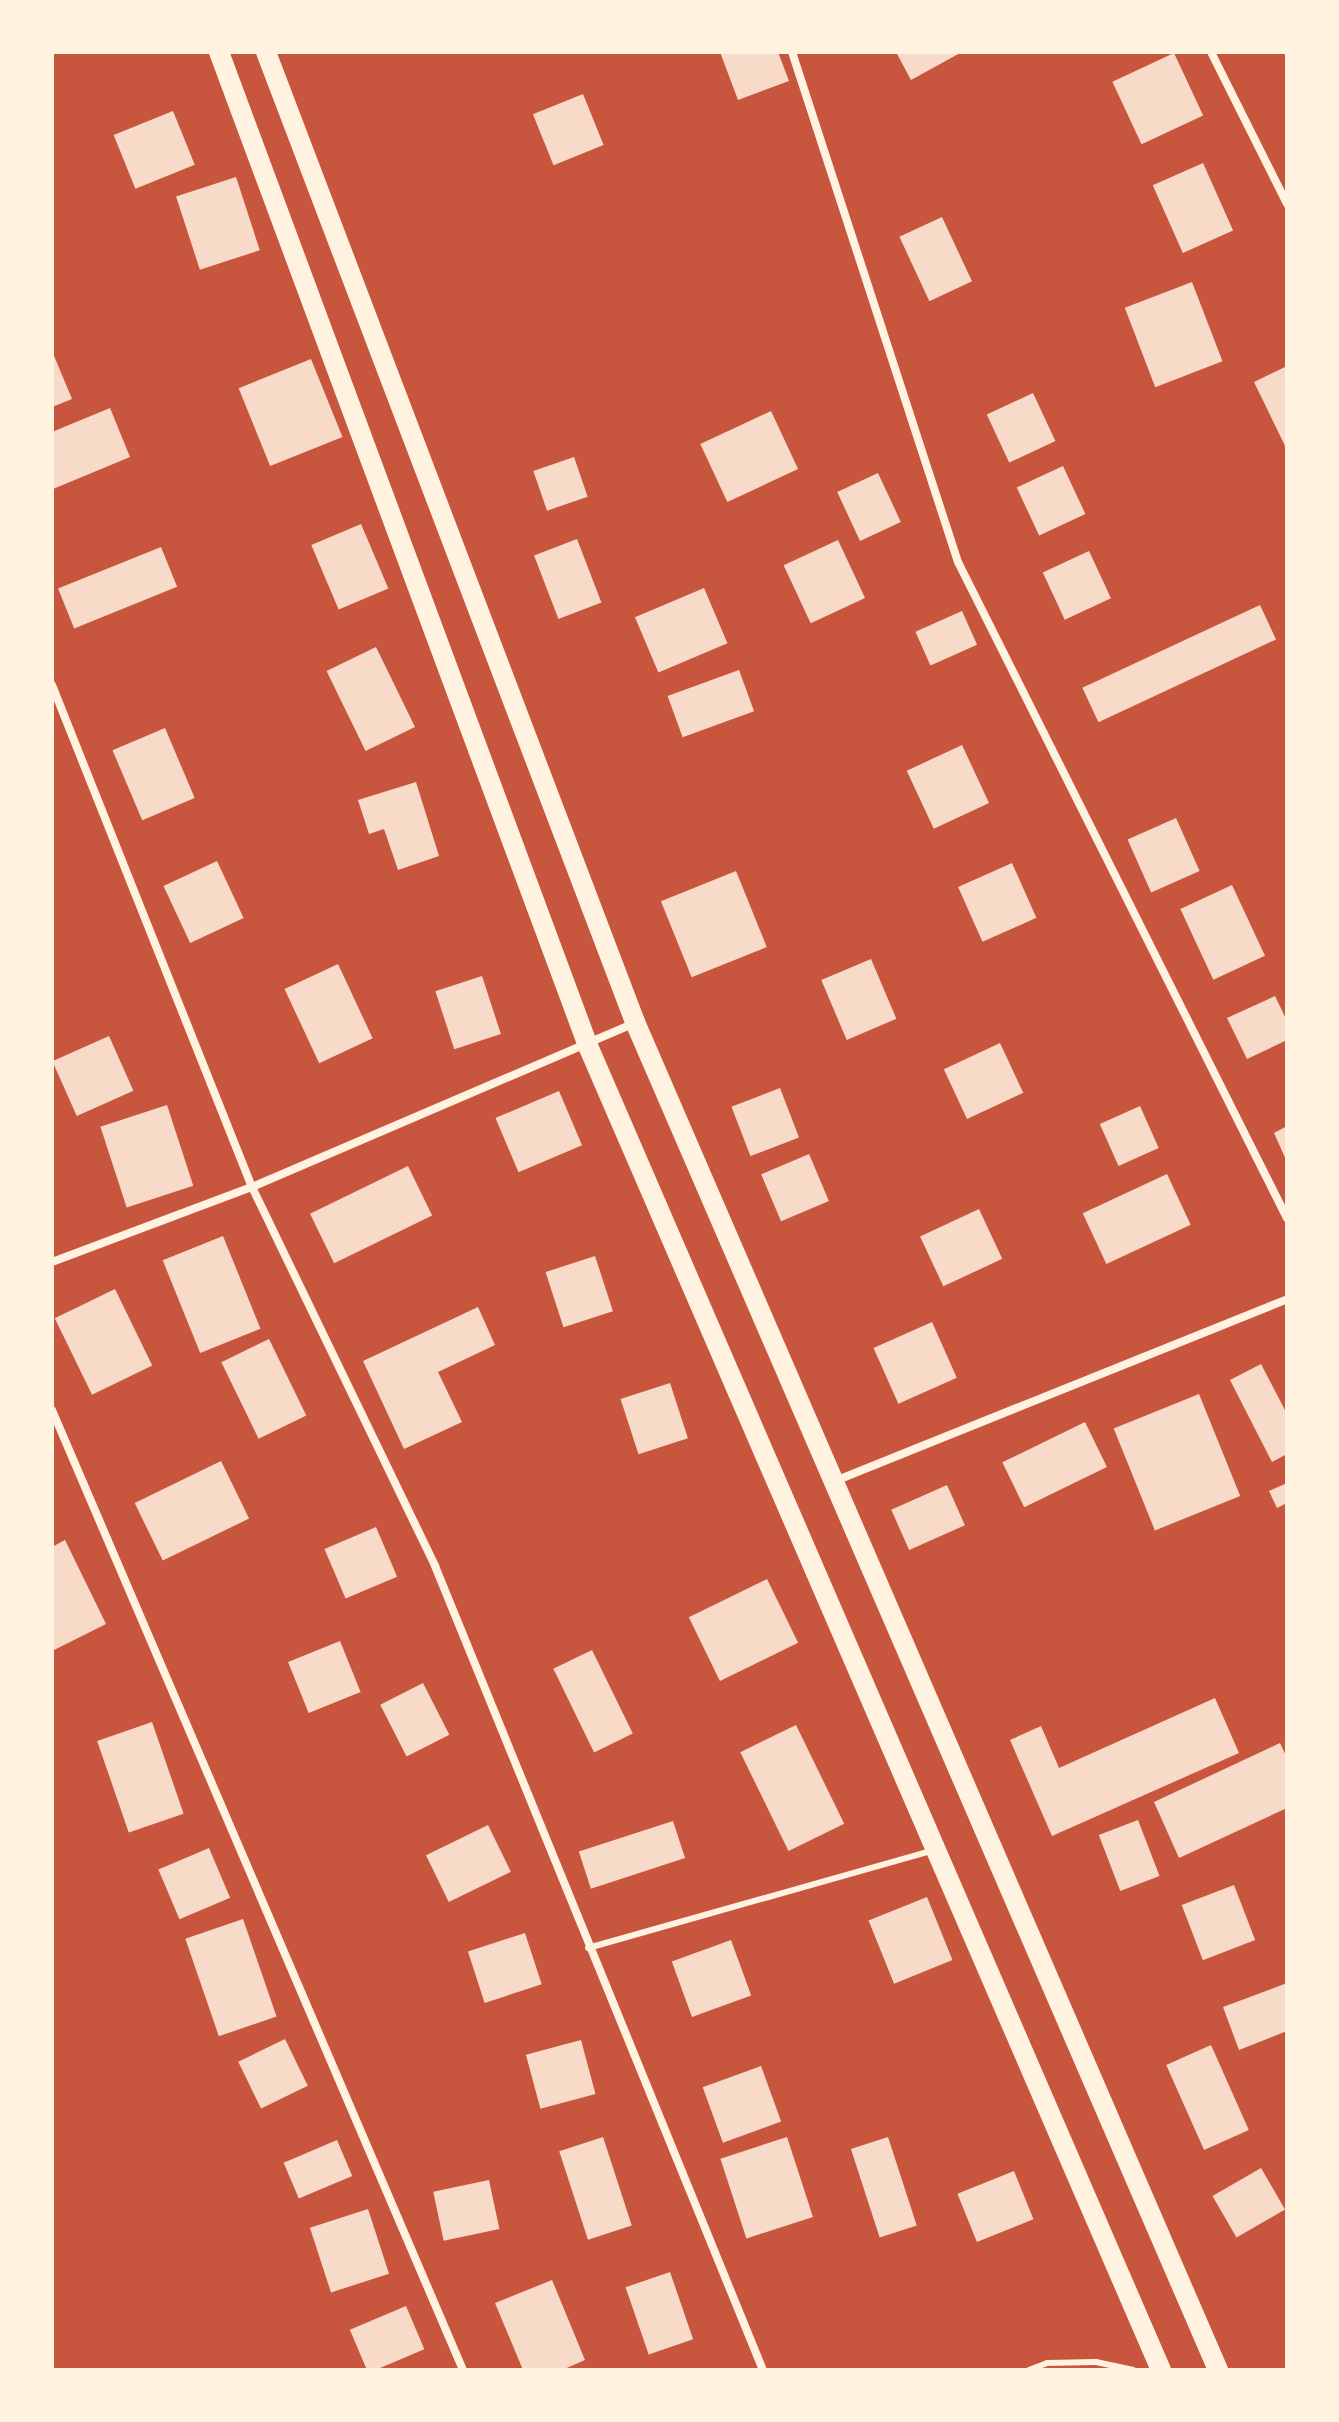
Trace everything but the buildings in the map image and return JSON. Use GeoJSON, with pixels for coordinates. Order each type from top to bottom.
{"type":"FeatureCollection","features":[{"type":"Feature","properties":{"kind":"main road"},"geometry":{"type":"LineString","coordinates":[[219,52],[588,1046],[783,1507],[939,1849],[1161,2370]]}},
{"type":"Feature","properties":{"kind":"main road"},"geometry":{"type":"LineString","coordinates":[[266,52],[635,1022],[1218,2370]]}},
{"type":"Feature","properties":{"kind":"street"},"geometry":{"type":"LineString","coordinates":[[792,52],[958,562],[1287,1218]]}},
{"type":"Feature","properties":{"kind":"street"},"geometry":{"type":"LineString","coordinates":[[1211,52],[1287,204]]}},
{"type":"Feature","properties":{"kind":"street"},"geometry":{"type":"LineString","coordinates":[[52,685],[252,1187],[435,1566],[588,1948],[763,2370]]}},
{"type":"Feature","properties":{"kind":"street"},"geometry":{"type":"LineString","coordinates":[[52,1262],[252,1187],[588,1046],[635,1022]]}},
{"type":"Feature","properties":{"kind":"street"},"geometry":{"type":"LineString","coordinates":[[833,1481],[1287,1299]]}},
{"type":"Feature","properties":{"kind":"street"},"geometry":{"type":"LineString","coordinates":[[52,1410],[463,2370]]}},
{"type":"Feature","properties":{"kind":"lane"},"geometry":{"type":"LineString","coordinates":[[588,1948],[939,1849]]}},
{"type":"Feature","properties":{"kind":"lane"},"geometry":{"type":"LineString","coordinates":[[1029,2370],[1047,2363],[1096,2362],[1133,2370]]}}]}
